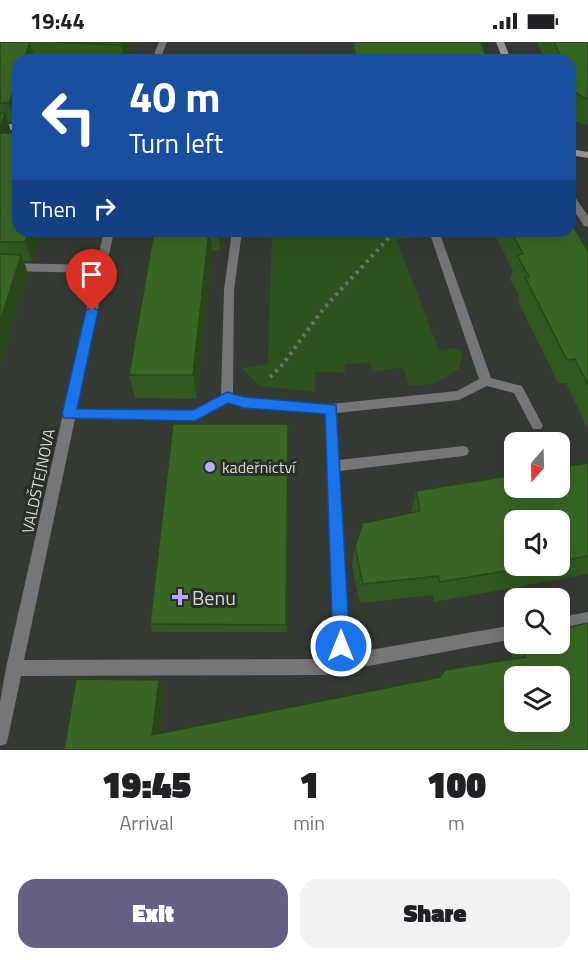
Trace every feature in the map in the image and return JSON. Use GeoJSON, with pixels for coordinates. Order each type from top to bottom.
{"type":"FeatureCollection","features":[{"type":"Feature","properties":{"kind":"street"},"geometry":{"type":"LineString","coordinates":[[576,205],[588,224]]}},
{"type":"Feature","properties":{"kind":"street","name":"VALDŠTEJNOVA"},"geometry":{"type":"LineString","coordinates":[[0,738],[3,707],[14,668],[108,237]]}},
{"type":"Feature","properties":{"kind":"street"},"geometry":{"type":"LineString","coordinates":[[227,397],[228,290],[236,237]]}},
{"type":"Feature","properties":{"kind":"street"},"geometry":{"type":"LineString","coordinates":[[436,237],[486,381]]}},
{"type":"Feature","properties":{"kind":"street"},"geometry":{"type":"LineString","coordinates":[[0,267],[101,269]]}},
{"type":"Feature","properties":{"kind":"street"},"geometry":{"type":"LineString","coordinates":[[69,414],[195,415],[227,397],[244,403],[331,409],[459,395],[486,381],[518,389],[537,426]]}},
{"type":"Feature","properties":{"kind":"street"},"geometry":{"type":"LineString","coordinates":[[331,409],[341,663]]}},
{"type":"Feature","properties":{"kind":"street"},"geometry":{"type":"LineString","coordinates":[[335,466],[464,451]]}},
{"type":"Feature","properties":{"kind":"street"},"geometry":{"type":"LineString","coordinates":[[570,622],[588,619]]}},
{"type":"Feature","properties":{"kind":"street"},"geometry":{"type":"LineString","coordinates":[[14,668],[325,667],[504,634]]}},
{"type":"Feature","properties":{"kind":"path"},"geometry":{"type":"LineString","coordinates":[[244,403],[284,364],[324,308],[389,237]]}},
{"type":"Feature","properties":{"kind":"green space"},"geometry":{"type":"Polygon","coordinates":[[[272,237],[410,237],[396,239],[439,350],[456,348],[463,353],[459,369],[435,383],[410,386],[403,367],[373,372],[370,363],[345,364],[345,373],[315,372],[315,392],[259,386],[242,368],[268,364],[272,237]]]}},
{"type":"Feature","properties":{"kind":"building"},"geometry":{"type":"Polygon","coordinates":[[[0,42],[30,42],[26,54],[12,54],[12,94],[9,103],[0,103],[0,42]]]}},
{"type":"Feature","properties":{"kind":"building"},"geometry":{"type":"Polygon","coordinates":[[[54,42],[122,42],[121,45],[54,42]]]}},
{"type":"Feature","properties":{"kind":"building"},"geometry":{"type":"Polygon","coordinates":[[[354,42],[481,42],[485,54],[355,54],[354,42]]]}},
{"type":"Feature","properties":{"kind":"building"},"geometry":{"type":"Polygon","coordinates":[[[554,42],[588,42],[588,99],[576,93],[576,54],[559,54],[554,42]]]}},
{"type":"Feature","properties":{"kind":"building"},"geometry":{"type":"Polygon","coordinates":[[[0,113],[5,113],[0,129],[0,113]]]}},
{"type":"Feature","properties":{"kind":"building"},"geometry":{"type":"Polygon","coordinates":[[[0,133],[12,133],[12,237],[27,237],[25,242],[0,242],[0,133]]]}},
{"type":"Feature","properties":{"kind":"building"},"geometry":{"type":"Polygon","coordinates":[[[576,231],[588,251],[588,385],[575,359],[567,360],[525,277],[529,277],[517,255],[523,254],[514,237],[576,237],[576,231]]]}},
{"type":"Feature","properties":{"kind":"building"},"geometry":{"type":"Polygon","coordinates":[[[153,237],[208,237],[193,375],[129,375],[153,237]]]}},
{"type":"Feature","properties":{"kind":"building"},"geometry":{"type":"Polygon","coordinates":[[[0,254],[21,255],[0,322],[0,254]]]}},
{"type":"Feature","properties":{"kind":"building"},"geometry":{"type":"Polygon","coordinates":[[[173,424],[288,424],[286,625],[150,624],[173,424]]]}},
{"type":"Feature","properties":{"kind":"building"},"geometry":{"type":"Polygon","coordinates":[[[588,463],[588,556],[570,559],[570,510],[504,510],[504,571],[440,582],[438,576],[363,584],[355,546],[363,523],[420,511],[416,491],[504,477],[504,498],[570,498],[570,466],[588,463]]]}},
{"type":"Feature","properties":{"kind":"building"},"geometry":{"type":"Polygon","coordinates":[[[588,623],[588,750],[64,750],[76,679],[159,680],[152,735],[440,677],[445,670],[526,657],[525,654],[570,654],[570,627],[588,623]]]}},
{"type":"Feature","properties":{"kind":"place","name":"kadeřnictví"},"geometry":{"type":"Point","coordinates":[210,467]}},
{"type":"Feature","properties":{"kind":"place","name":"Benu"},"geometry":{"type":"Point","coordinates":[180,597]}},
{"type":"Feature","properties":{"kind":"route"},"geometry":{"type":"LineString","coordinates":[[92,311],[69,414],[195,415],[227,397],[244,403],[331,409],[336,481],[341,646]]}}]}
